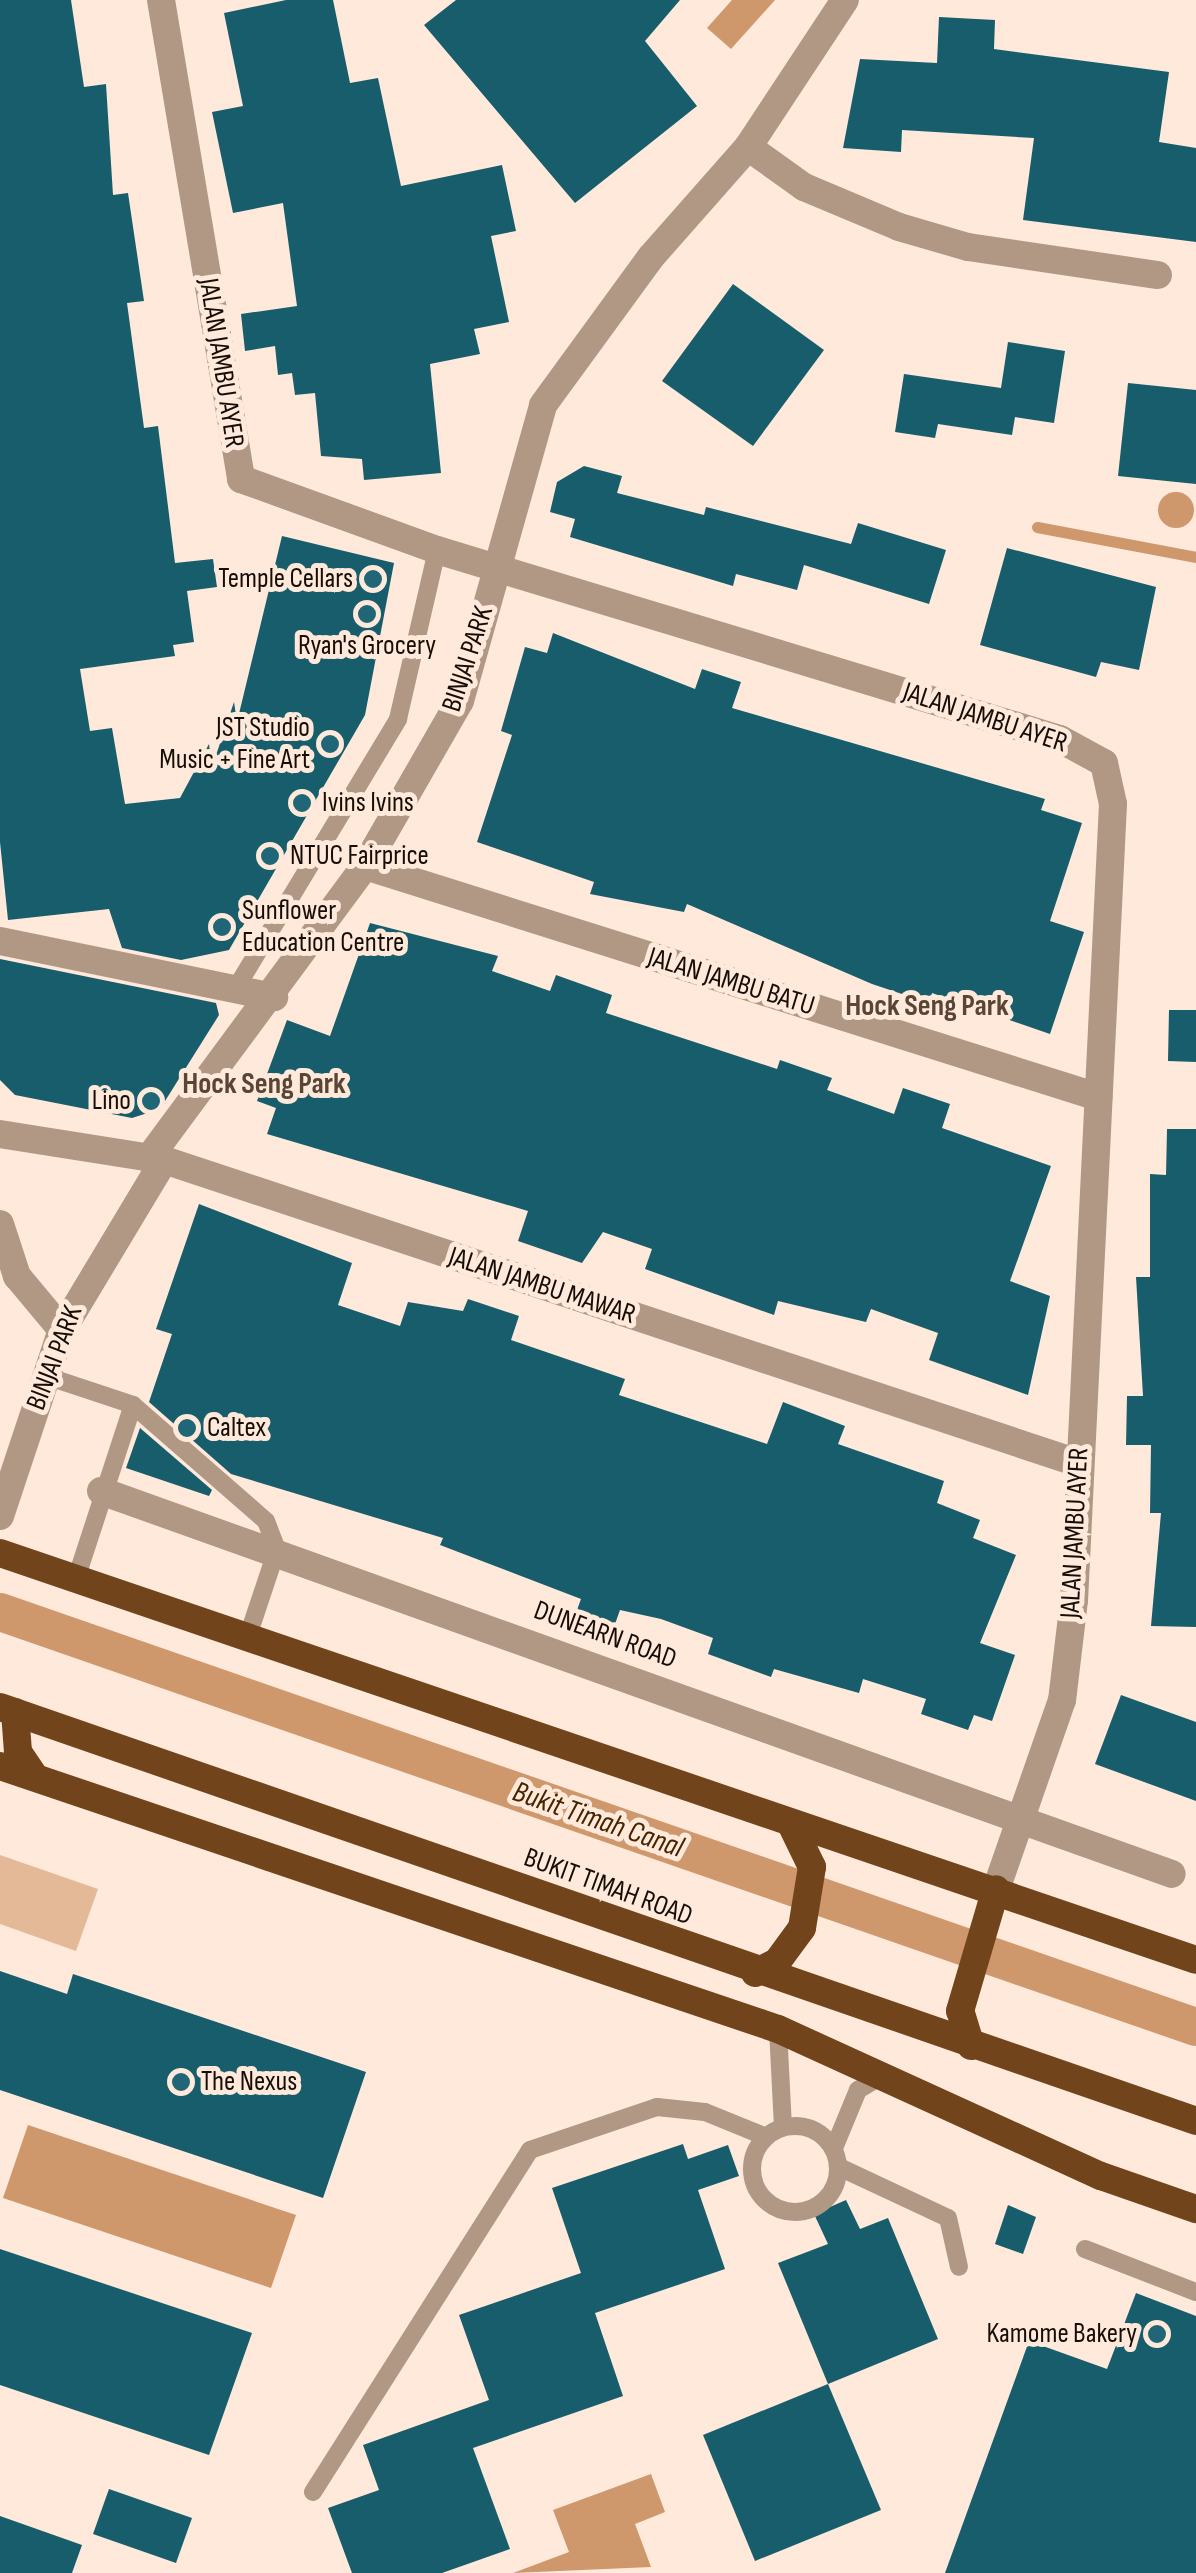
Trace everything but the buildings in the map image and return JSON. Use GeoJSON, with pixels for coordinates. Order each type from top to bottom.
{"type":"FeatureCollection","features":[{"type":"Feature","properties":{"kind":"highway"},"geometry":{"type":"LineString","coordinates":[[0,1553],[248,1634],[792,1826],[996,1889],[1196,1960]]}},
{"type":"Feature","properties":{"kind":"highway"},"geometry":{"type":"LineString","coordinates":[[7,1710],[18,1752],[35,1777]]}},
{"type":"Feature","properties":{"kind":"highway","name":"BUKIT TIMAH ROAD"},"geometry":{"type":"LineString","coordinates":[[7,1710],[754,1973],[1196,2121]]}},
{"type":"Feature","properties":{"kind":"highway"},"geometry":{"type":"LineString","coordinates":[[0,1766],[778,2029],[891,2073],[1101,2176],[1196,2209]]}},
{"type":"Feature","properties":{"kind":"highway"},"geometry":{"type":"LineString","coordinates":[[754,1973],[776,1962],[802,1928],[812,1867],[792,1826]]}},
{"type":"Feature","properties":{"kind":"highway"},"geometry":{"type":"LineString","coordinates":[[971,2046],[960,2011],[996,1889]]}},
{"type":"Feature","properties":{"kind":"street","name":"JALAN JAMBU AYER"},"geometry":{"type":"LineString","coordinates":[[161,0],[240,479],[437,550],[1060,739],[1104,763],[1113,804],[1062,1700],[1023,1822],[996,1889]]}},
{"type":"Feature","properties":{"kind":"street","name":"BINJAI PARK"},"geometry":{"type":"LineString","coordinates":[[0,1516],[8,1462],[62,1330],[157,1159],[364,866],[460,701],[543,405],[651,257],[748,147],[845,0]]}},
{"type":"Feature","properties":{"kind":"street"},"geometry":{"type":"LineString","coordinates":[[748,147],[804,187],[899,227],[968,248],[1158,275]]}},
{"type":"Feature","properties":{"kind":"street","name":"JALAN JAMBU BATU"},"geometry":{"type":"LineString","coordinates":[[364,866],[1098,1097]]}},
{"type":"Feature","properties":{"kind":"street"},"geometry":{"type":"LineString","coordinates":[[0,941],[274,996]]}},
{"type":"Feature","properties":{"kind":"street","name":"JALAN JAMBU MAWAR"},"geometry":{"type":"LineString","coordinates":[[0,1134],[157,1159],[1078,1463]]}},
{"type":"Feature","properties":{"kind":"street"},"geometry":{"type":"LineString","coordinates":[[0,1224],[17,1276],[62,1330]]}},
{"type":"Feature","properties":{"kind":"street","name":"DUNEARN ROAD"},"geometry":{"type":"LineString","coordinates":[[102,1492],[276,1549],[1172,1874]]}},
{"type":"Feature","properties":{"kind":"lane"},"geometry":{"type":"LineString","coordinates":[[236,988],[398,719],[437,550]]}},
{"type":"Feature","properties":{"kind":"lane"},"geometry":{"type":"LineString","coordinates":[[46,1376],[132,1405],[250,1500],[276,1549],[248,1634]]}},
{"type":"Feature","properties":{"kind":"lane"},"geometry":{"type":"LineString","coordinates":[[76,1580],[132,1405]]}},
{"type":"Feature","properties":{"kind":"lane"},"geometry":{"type":"LineString","coordinates":[[778,2029],[783,2127]]}},
{"type":"Feature","properties":{"kind":"lane"},"geometry":{"type":"LineString","coordinates":[[834,2148],[858,2090],[891,2073]]}},
{"type":"Feature","properties":{"kind":"lane"},"geometry":{"type":"LineString","coordinates":[[313,2492],[530,2150],[657,2106],[704,2112],[764,2136]]}},
{"type":"Feature","properties":{"kind":"lane"},"geometry":{"type":"LineString","coordinates":[[783,2127],[821,2133],[834,2148],[840,2166],[825,2202],[788,2212],[770,2205],[752,2172],[764,2136],[783,2127]]}},
{"type":"Feature","properties":{"kind":"lane"},"geometry":{"type":"LineString","coordinates":[[840,2166],[948,2218],[959,2267]]}},
{"type":"Feature","properties":{"kind":"lane"},"geometry":{"type":"LineString","coordinates":[[1086,2249],[1196,2292]]}},
{"type":"Feature","properties":{"kind":"shaded area"},"geometry":{"type":"Polygon","coordinates":[[[732,0],[775,0],[731,49],[707,28],[732,0]]]}},
{"type":"Feature","properties":{"kind":"shaded area"},"geometry":{"type":"Polygon","coordinates":[[[1176,492],[1189,497],[1194,510],[1189,523],[1176,528],[1163,523],[1158,510],[1163,497],[1176,492]]]}},
{"type":"Feature","properties":{"kind":"shaded area"},"geometry":{"type":"Polygon","coordinates":[[[0,1855],[98,1889],[76,1951],[0,1924],[0,1855]]]}},
{"type":"Feature","properties":{"kind":"shaded area"},"geometry":{"type":"Polygon","coordinates":[[[28,2125],[296,2215],[271,2288],[3,2198],[28,2125]]]}},
{"type":"Feature","properties":{"kind":"shaded area"},"geometry":{"type":"Polygon","coordinates":[[[651,2474],[665,2512],[635,2524],[651,2567],[513,2573],[569,2552],[553,2510],[651,2474]]]}},
{"type":"Feature","properties":{"kind":"waterway"},"geometry":{"type":"LineString","coordinates":[[1037,527],[1196,557]]}},
{"type":"Feature","properties":{"kind":"waterway","name":"Bukit Timah Canal"},"geometry":{"type":"LineString","coordinates":[[0,1612],[1196,2027]]}},
{"type":"Feature","properties":{"kind":"place","name":"Temple Cellars"},"geometry":{"type":"Point","coordinates":[373,579]}},
{"type":"Feature","properties":{"kind":"place","name":"Ryan's Grocery"},"geometry":{"type":"Point","coordinates":[367,614]}},
{"type":"Feature","properties":{"kind":"place","name":"JST Studio Music + Fine Art"},"geometry":{"type":"Point","coordinates":[330,744]}},
{"type":"Feature","properties":{"kind":"place","name":"Ivins Ivins"},"geometry":{"type":"Point","coordinates":[302,803]}},
{"type":"Feature","properties":{"kind":"place","name":"NTUC Fairprice"},"geometry":{"type":"Point","coordinates":[270,856]}},
{"type":"Feature","properties":{"kind":"place","name":"Sunflower Education Centre"},"geometry":{"type":"Point","coordinates":[222,927]}},
{"type":"Feature","properties":{"kind":"place","name":"Lino"},"geometry":{"type":"Point","coordinates":[151,1101]}},
{"type":"Feature","properties":{"kind":"place","name":"Caltex"},"geometry":{"type":"Point","coordinates":[187,1428]}},
{"type":"Feature","properties":{"kind":"place","name":"The Nexus"},"geometry":{"type":"Point","coordinates":[181,2082]}},
{"type":"Feature","properties":{"kind":"place","name":"Kamome Bakery"},"geometry":{"type":"Point","coordinates":[1157,2334]}},
{"type":"Feature","properties":{"kind":"district","name":"Hock Seng Park"},"geometry":{"type":"Point","coordinates":[927,1006]}},
{"type":"Feature","properties":{"kind":"district","name":"Hock Seng Park"},"geometry":{"type":"Point","coordinates":[264,1084]}}]}
